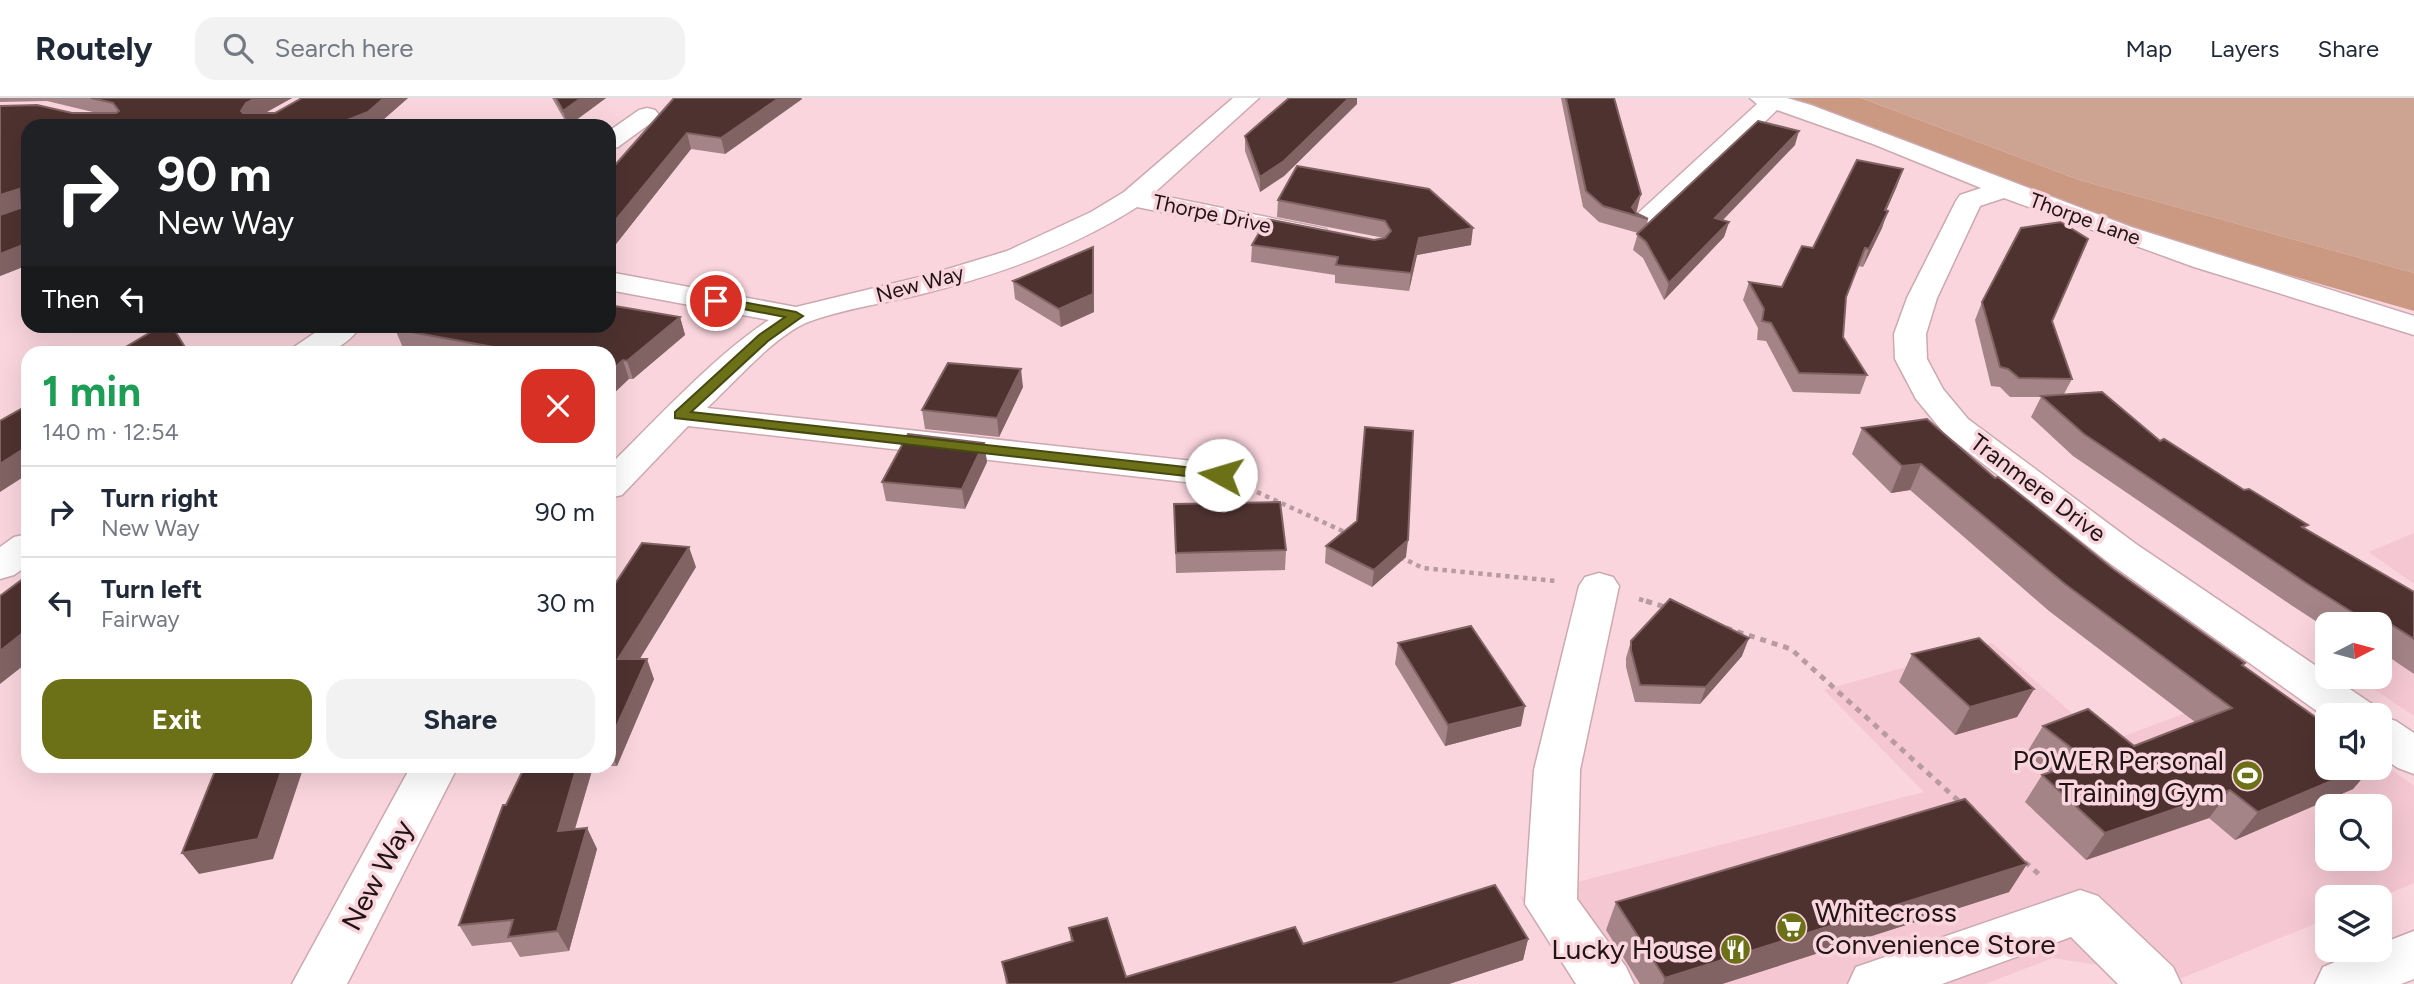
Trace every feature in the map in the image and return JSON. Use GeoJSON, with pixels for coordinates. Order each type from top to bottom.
{"type":"FeatureCollection","features":[{"type":"Feature","properties":{"kind":"street","name":"New Way"},"geometry":{"type":"LineString","coordinates":[[616,480],[680,415],[763,338],[796,316],[938,281],[1017,257],[1101,218],[1133,198],[1247,98]]}},
{"type":"Feature","properties":{"kind":"street","name":"Thorpe Lane"},"geometry":{"type":"LineString","coordinates":[[1767,100],[1816,115],[2003,189],[2227,270],[2414,326]]}},
{"type":"Feature","properties":{"kind":"street"},"geometry":{"type":"LineString","coordinates":[[1645,222],[1767,100]]}},
{"type":"Feature","properties":{"kind":"street"},"geometry":{"type":"LineString","coordinates":[[616,137],[647,115]]}},
{"type":"Feature","properties":{"kind":"street","name":"Tranmere Drive"},"geometry":{"type":"LineString","coordinates":[[2003,189],[1969,201],[1922,298],[1910,334],[1910,346],[1911,359],[1928,392],[1956,426],[2122,553],[2337,703]]}},
{"type":"Feature","properties":{"kind":"street","name":"Thorpe Drive"},"geometry":{"type":"LineString","coordinates":[[1133,198],[1346,241]]}},
{"type":"Feature","properties":{"kind":"street"},"geometry":{"type":"LineString","coordinates":[[616,282],[796,316]]}},
{"type":"Feature","properties":{"kind":"street"},"geometry":{"type":"LineString","coordinates":[[316,346],[335,333]]}},
{"type":"Feature","properties":{"kind":"street"},"geometry":{"type":"LineString","coordinates":[[680,415],[1221,475]]}},
{"type":"Feature","properties":{"kind":"street"},"geometry":{"type":"LineString","coordinates":[[0,566],[21,551]]}},
{"type":"Feature","properties":{"kind":"street"},"geometry":{"type":"LineString","coordinates":[[1599,586],[1557,770],[1551,904],[1607,984]]}},
{"type":"Feature","properties":{"kind":"street"},"geometry":{"type":"LineString","coordinates":[[2392,741],[2414,756]]}},
{"type":"Feature","properties":{"kind":"street","name":"New Way"},"geometry":{"type":"LineString","coordinates":[[319,984],[431,773]]}},
{"type":"Feature","properties":{"kind":"street"},"geometry":{"type":"LineString","coordinates":[[1875,984],[2080,912],[2154,984]]}},
{"type":"Feature","properties":{"kind":"street"},"geometry":{"type":"LineString","coordinates":[[2342,984],[2414,954]]}},
{"type":"Feature","properties":{"kind":"path"},"geometry":{"type":"LineString","coordinates":[[1221,475],[1360,539]]}},
{"type":"Feature","properties":{"kind":"path"},"geometry":{"type":"LineString","coordinates":[[1398,556],[1423,568],[1599,586],[1676,611]]}},
{"type":"Feature","properties":{"kind":"path"},"geometry":{"type":"LineString","coordinates":[[1714,624],[1791,649],[1966,809]]}},
{"type":"Feature","properties":{"kind":"path"},"geometry":{"type":"LineString","coordinates":[[2018,856],[2080,912]]}},
{"type":"Feature","properties":{"kind":"shaded area"},"geometry":{"type":"Polygon","coordinates":[[[1782,98],[1861,98],[2079,180],[2414,273],[2414,311],[2149,235],[1782,98]]]}},
{"type":"Feature","properties":{"kind":"shaded area"},"geometry":{"type":"Polygon","coordinates":[[[1861,98],[2414,98],[2414,273],[2079,180],[1861,98]]]}},
{"type":"Feature","properties":{"kind":"shaded area"},"geometry":{"type":"Polygon","coordinates":[[[2414,533],[2414,584],[2369,552],[2414,533]]]}},
{"type":"Feature","properties":{"kind":"shaded area"},"geometry":{"type":"Polygon","coordinates":[[[2414,623],[2414,716],[2375,690],[2392,690],[2392,632],[2414,623]]]}},
{"type":"Feature","properties":{"kind":"shaded area"},"geometry":{"type":"Polygon","coordinates":[[[1992,643],[2106,743],[2267,682],[2315,716],[2315,780],[2392,780],[2392,770],[2414,786],[2414,883],[2392,892],[2392,885],[2315,885],[2315,924],[2182,978],[2053,958],[1985,984],[1574,984],[1520,897],[1924,792],[1824,690],[1992,643]]]}},
{"type":"Feature","properties":{"kind":"building"},"geometry":{"type":"Polygon","coordinates":[[[91,98],[256,98],[246,103],[241,111],[243,113],[275,113],[302,98],[384,98],[368,112],[350,119],[21,119],[21,246],[0,254],[0,215],[20,208],[19,189],[0,195],[0,106],[37,105],[72,113],[116,113],[119,111],[113,103],[91,98]]]}},
{"type":"Feature","properties":{"kind":"building"},"geometry":{"type":"Polygon","coordinates":[[[556,98],[581,98],[563,111],[556,98]]]}},
{"type":"Feature","properties":{"kind":"building"},"geometry":{"type":"Polygon","coordinates":[[[674,98],[779,98],[721,138],[687,133],[616,220],[616,164],[674,98]]]}},
{"type":"Feature","properties":{"kind":"building"},"geometry":{"type":"Polygon","coordinates":[[[1289,98],[1349,98],[1284,161],[1260,177],[1245,136],[1289,98]]]}},
{"type":"Feature","properties":{"kind":"building"},"geometry":{"type":"Polygon","coordinates":[[[1566,98],[1614,98],[1641,194],[1632,207],[1636,213],[1648,219],[1603,206],[1586,191],[1566,98]]]}},
{"type":"Feature","properties":{"kind":"building"},"geometry":{"type":"Polygon","coordinates":[[[1758,121],[1799,131],[1715,218],[1729,222],[1669,283],[1646,242],[1637,234],[1758,121]]]}},
{"type":"Feature","properties":{"kind":"building"},"geometry":{"type":"Polygon","coordinates":[[[1857,160],[1903,169],[1885,210],[1888,211],[1869,249],[1865,248],[1846,297],[1843,337],[1867,375],[1799,373],[1771,323],[1762,321],[1764,309],[1749,282],[1782,287],[1802,246],[1813,248],[1857,160]]]}},
{"type":"Feature","properties":{"kind":"building"},"geometry":{"type":"Polygon","coordinates":[[[1297,166],[1429,189],[1473,228],[1419,238],[1411,273],[1336,265],[1338,257],[1252,245],[1267,219],[1374,240],[1385,238],[1391,231],[1385,221],[1278,200],[1297,166]]]}},
{"type":"Feature","properties":{"kind":"building"},"geometry":{"type":"Polygon","coordinates":[[[2061,222],[2088,239],[2052,321],[2072,379],[2019,378],[2008,369],[2000,367],[1982,302],[2021,228],[2061,222]]]}},
{"type":"Feature","properties":{"kind":"building"},"geometry":{"type":"Polygon","coordinates":[[[1093,247],[1093,294],[1059,309],[1013,281],[1093,247]]]}},
{"type":"Feature","properties":{"kind":"building"},"geometry":{"type":"Polygon","coordinates":[[[616,306],[680,317],[627,361],[623,360],[616,366],[616,346],[487,346],[417,333],[616,333],[616,306]]]}},
{"type":"Feature","properties":{"kind":"building"},"geometry":{"type":"Polygon","coordinates":[[[149,333],[176,333],[184,346],[127,346],[149,333]]]}},
{"type":"Feature","properties":{"kind":"building"},"geometry":{"type":"Polygon","coordinates":[[[948,363],[1021,369],[997,418],[922,410],[948,363]]]}},
{"type":"Feature","properties":{"kind":"building"},"geometry":{"type":"Polygon","coordinates":[[[2102,392],[2160,441],[2164,439],[2244,490],[2249,489],[2308,525],[2302,527],[2414,592],[2414,639],[2392,625],[2392,612],[2352,612],[2306,583],[2084,434],[2041,396],[2102,392]]]}},
{"type":"Feature","properties":{"kind":"building"},"geometry":{"type":"Polygon","coordinates":[[[21,409],[21,450],[0,464],[0,421],[21,409]]]}},
{"type":"Feature","properties":{"kind":"building"},"geometry":{"type":"Polygon","coordinates":[[[1927,419],[1995,478],[1998,477],[2113,569],[2315,717],[2315,780],[2334,780],[2258,812],[2230,790],[2105,833],[2042,775],[2087,760],[2043,726],[2088,709],[2134,746],[2232,708],[2065,584],[1921,464],[1902,466],[1862,428],[1927,419]]]}},
{"type":"Feature","properties":{"kind":"building"},"geometry":{"type":"Polygon","coordinates":[[[1365,427],[1413,431],[1408,540],[1374,570],[1326,546],[1357,521],[1365,427]]]}},
{"type":"Feature","properties":{"kind":"building"},"geometry":{"type":"Polygon","coordinates":[[[908,434],[984,443],[962,489],[882,482],[908,434]]]}},
{"type":"Feature","properties":{"kind":"building"},"geometry":{"type":"Polygon","coordinates":[[[1280,502],[1286,550],[1176,553],[1174,504],[1280,502]]]}},
{"type":"Feature","properties":{"kind":"building"},"geometry":{"type":"Polygon","coordinates":[[[642,543],[689,547],[618,659],[647,659],[616,728],[616,582],[642,543]]]}},
{"type":"Feature","properties":{"kind":"building"},"geometry":{"type":"Polygon","coordinates":[[[21,580],[21,634],[0,651],[0,596],[21,580]]]}},
{"type":"Feature","properties":{"kind":"building"},"geometry":{"type":"Polygon","coordinates":[[[1670,599],[1749,638],[1706,687],[1640,685],[1631,641],[1670,599]]]}},
{"type":"Feature","properties":{"kind":"building"},"geometry":{"type":"Polygon","coordinates":[[[1471,626],[1525,706],[1448,725],[1398,643],[1471,626]]]}},
{"type":"Feature","properties":{"kind":"building"},"geometry":{"type":"Polygon","coordinates":[[[1979,638],[2034,689],[1970,707],[1912,654],[1979,638]]]}},
{"type":"Feature","properties":{"kind":"building"},"geometry":{"type":"Polygon","coordinates":[[[214,773],[281,773],[258,839],[182,853],[214,773]]]}},
{"type":"Feature","properties":{"kind":"building"},"geometry":{"type":"Polygon","coordinates":[[[522,773],[575,773],[558,831],[587,828],[557,931],[508,937],[513,920],[459,925],[503,805],[506,805],[522,773]]]}},
{"type":"Feature","properties":{"kind":"building"},"geometry":{"type":"Polygon","coordinates":[[[1965,799],[2027,864],[1665,978],[1616,902],[1965,799]]]}},
{"type":"Feature","properties":{"kind":"building"},"geometry":{"type":"Polygon","coordinates":[[[1495,885],[1528,939],[1392,984],[1008,984],[1002,962],[1073,941],[1069,928],[1107,918],[1126,977],[1295,927],[1303,944],[1495,885]]]}},
{"type":"Feature","properties":{"kind":"place","name":"POWER Personal Training Gym"},"geometry":{"type":"Point","coordinates":[2247,776]}},
{"type":"Feature","properties":{"kind":"place","name":"Whitecross Convenience Store"},"geometry":{"type":"Point","coordinates":[1792,928]}},
{"type":"Feature","properties":{"kind":"place","name":"Lucky House"},"geometry":{"type":"Point","coordinates":[1736,949]}},
{"type":"Feature","properties":{"kind":"route"},"geometry":{"type":"LineString","coordinates":[[716,301],[796,316],[763,338],[680,415],[1221,475]]}}]}
